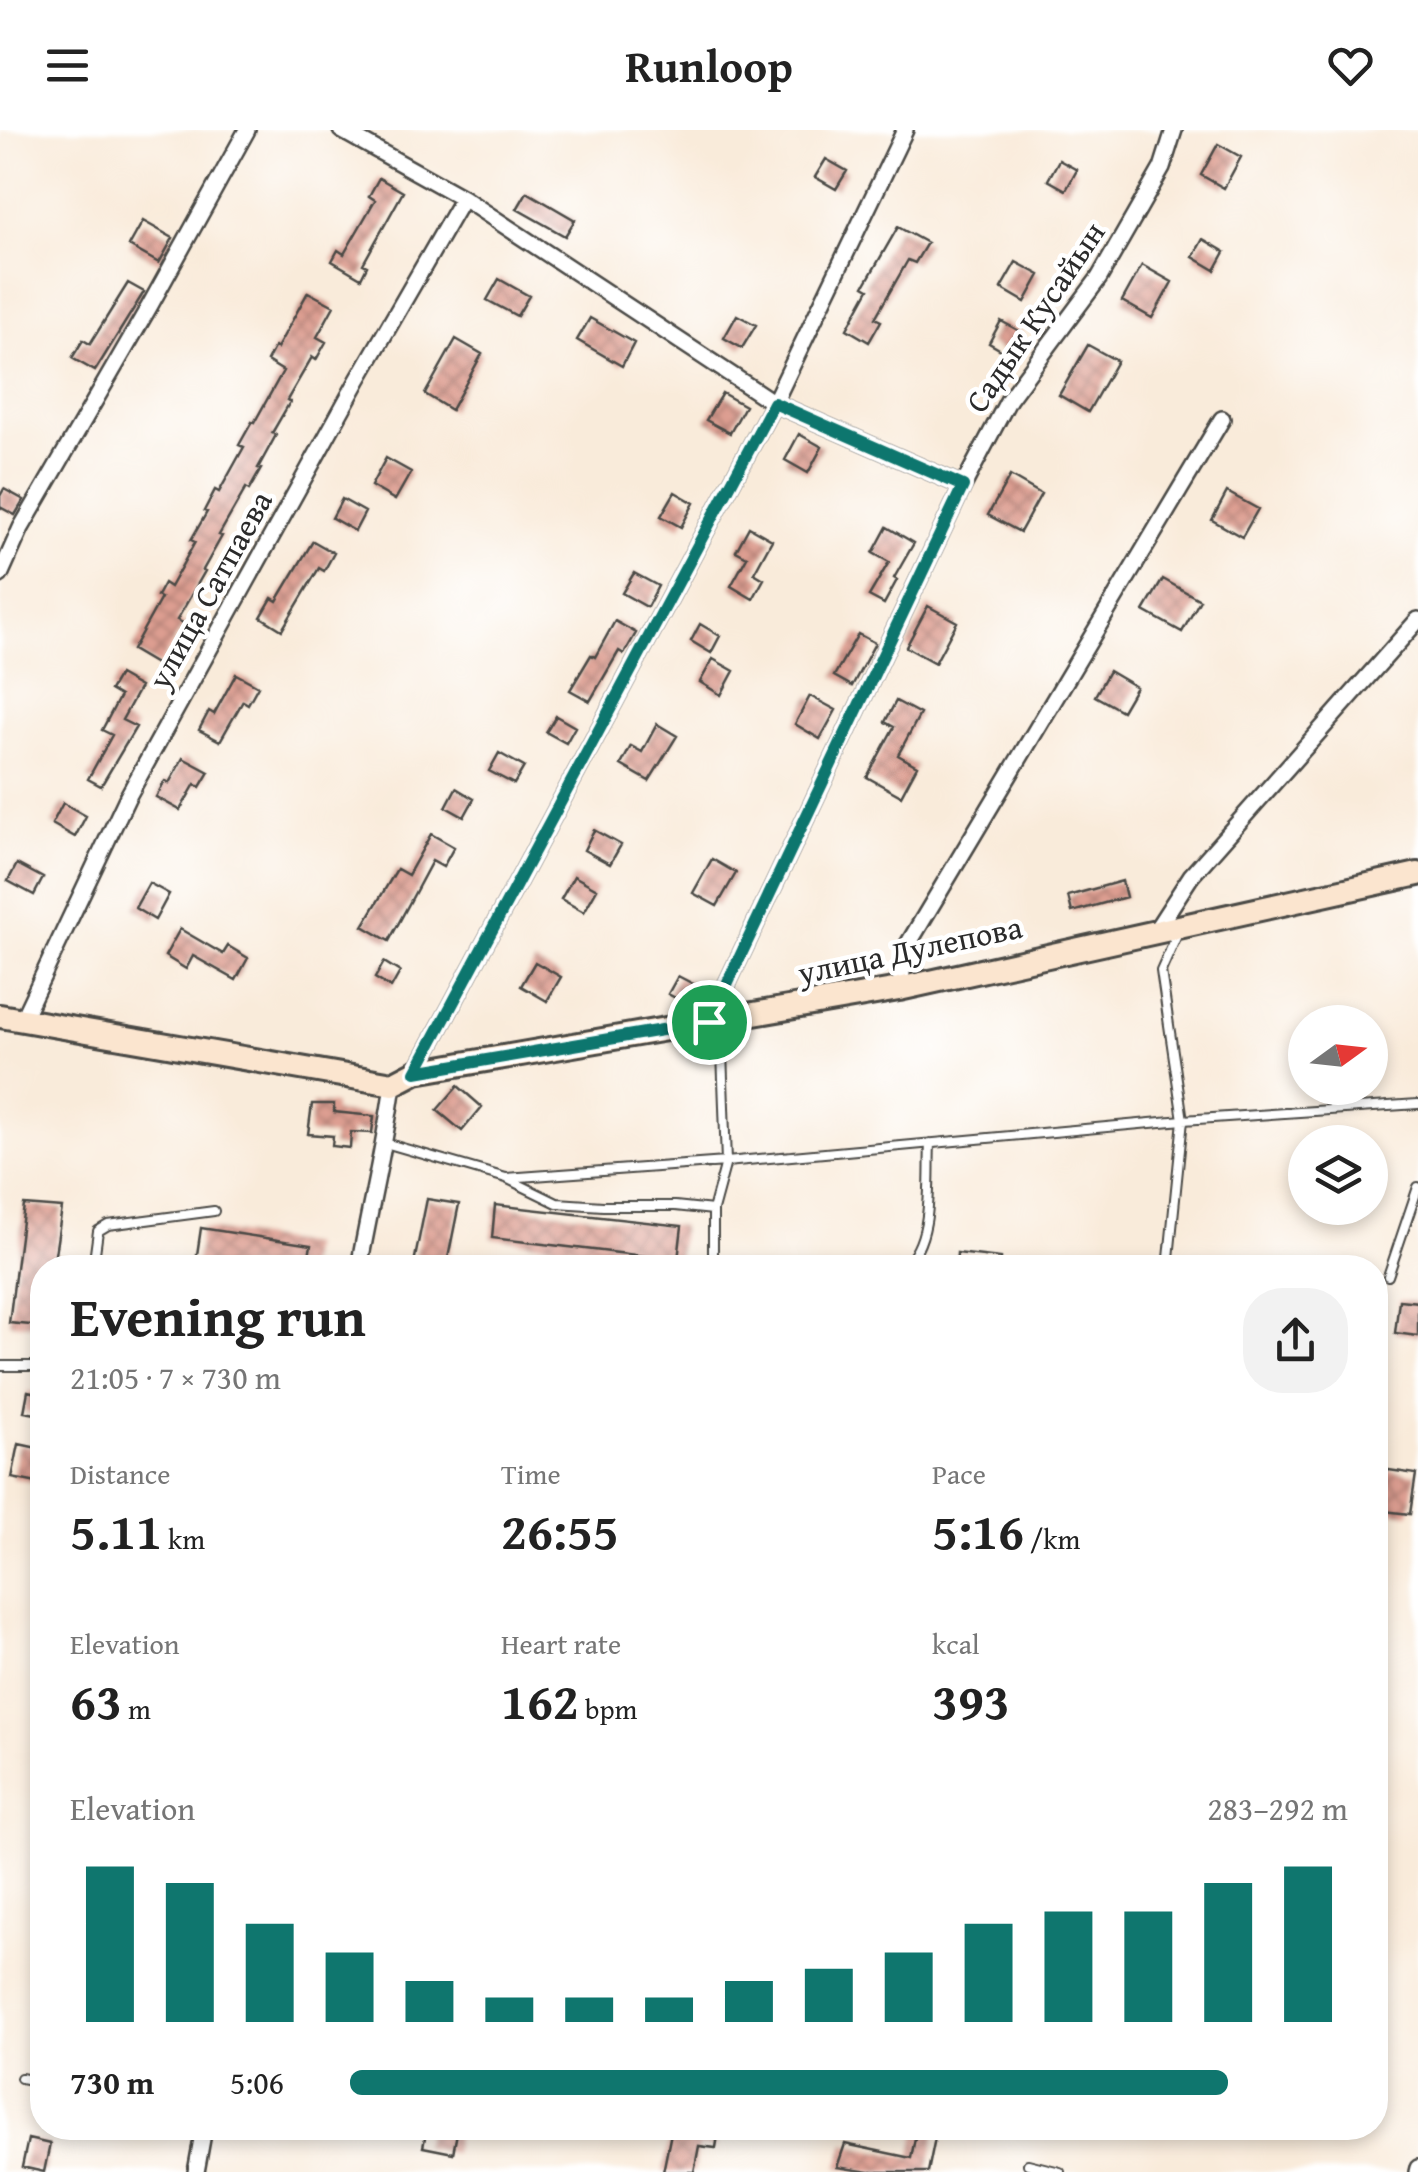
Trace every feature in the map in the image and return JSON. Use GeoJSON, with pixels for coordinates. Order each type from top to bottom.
{"type":"FeatureCollection","features":[{"type":"Feature","properties":{"kind":"street"},"geometry":{"type":"LineString","coordinates":[[0,575],[21,528],[247,130]]}},
{"type":"Feature","properties":{"kind":"street"},"geometry":{"type":"LineString","coordinates":[[341,130],[366,136],[774,403],[963,486]]}},
{"type":"Feature","properties":{"kind":"street"},"geometry":{"type":"LineString","coordinates":[[416,1072],[774,403],[905,130]]}},
{"type":"Feature","properties":{"kind":"street","name":"Садык Кусайын"},"geometry":{"type":"LineString","coordinates":[[715,1021],[963,486],[1008,399],[1100,278],[1162,168],[1174,130]]}},
{"type":"Feature","properties":{"kind":"street","name":"улица Сатпаева"},"geometry":{"type":"LineString","coordinates":[[11,1017],[127,798],[463,198]]}},
{"type":"Feature","properties":{"kind":"street"},"geometry":{"type":"LineString","coordinates":[[899,989],[907,946],[1222,419]]}},
{"type":"Feature","properties":{"kind":"street"},"geometry":{"type":"LineString","coordinates":[[1156,930],[1191,876],[1418,620]]}},
{"type":"Feature","properties":{"kind":"street","name":"улица Дулепова"},"geometry":{"type":"LineString","coordinates":[[393,1084],[416,1072],[899,989],[1418,874]]}},
{"type":"Feature","properties":{"kind":"street"},"geometry":{"type":"LineString","coordinates":[[11,1017],[393,1084],[361,1255]]}},
{"type":"Feature","properties":{"kind":"street"},"geometry":{"type":"LineString","coordinates":[[196,2172],[202,2140]]}},
{"type":"Feature","properties":{"kind":"lane"},"geometry":{"type":"LineString","coordinates":[[1169,1255],[1183,1120],[1162,971],[1182,924]]}},
{"type":"Feature","properties":{"kind":"lane"},"geometry":{"type":"LineString","coordinates":[[713,1255],[713,1210],[726,1162],[715,1021]]}},
{"type":"Feature","properties":{"kind":"lane"},"geometry":{"type":"LineString","coordinates":[[506,1178],[1183,1120],[1418,1104]]}},
{"type":"Feature","properties":{"kind":"lane"},"geometry":{"type":"LineString","coordinates":[[385,1143],[506,1178],[557,1203],[713,1210]]}},
{"type":"Feature","properties":{"kind":"lane"},"geometry":{"type":"LineString","coordinates":[[915,1255],[926,1232],[930,1143]]}},
{"type":"Feature","properties":{"kind":"lane"},"geometry":{"type":"LineString","coordinates":[[1388,1276],[1418,1187]]}},
{"type":"Feature","properties":{"kind":"lane"},"geometry":{"type":"LineString","coordinates":[[95,1255],[98,1231],[108,1225],[214,1211]]}},
{"type":"Feature","properties":{"kind":"lane"},"geometry":{"type":"LineString","coordinates":[[0,1366],[30,1366]]}},
{"type":"Feature","properties":{"kind":"lane"},"geometry":{"type":"LineString","coordinates":[[21,2078],[30,2080]]}},
{"type":"Feature","properties":{"kind":"lane"},"geometry":{"type":"LineString","coordinates":[[1028,2164],[1060,2172]]}},
{"type":"Feature","properties":{"kind":"building"},"geometry":{"type":"Polygon","coordinates":[[[1218,144],[1241,157],[1224,188],[1201,175],[1218,144]]]}},
{"type":"Feature","properties":{"kind":"building"},"geometry":{"type":"Polygon","coordinates":[[[826,159],[847,171],[836,189],[815,177],[826,159]]]}},
{"type":"Feature","properties":{"kind":"building"},"geometry":{"type":"Polygon","coordinates":[[[1059,160],[1077,170],[1066,190],[1048,180],[1059,160]]]}},
{"type":"Feature","properties":{"kind":"building"},"geometry":{"type":"Polygon","coordinates":[[[379,178],[403,192],[363,264],[367,266],[361,278],[332,261],[338,250],[344,254],[375,200],[369,196],[379,178]]]}},
{"type":"Feature","properties":{"kind":"building"},"geometry":{"type":"Polygon","coordinates":[[[527,192],[575,220],[565,236],[517,209],[527,192]]]}},
{"type":"Feature","properties":{"kind":"building"},"geometry":{"type":"Polygon","coordinates":[[[143,221],[173,238],[159,263],[129,246],[143,221]]]}},
{"type":"Feature","properties":{"kind":"building"},"geometry":{"type":"Polygon","coordinates":[[[898,227],[927,243],[915,263],[908,260],[875,318],[881,321],[869,342],[847,329],[869,289],[864,286],[898,227]]]}},
{"type":"Feature","properties":{"kind":"building"},"geometry":{"type":"Polygon","coordinates":[[[1203,239],[1225,252],[1215,270],[1193,257],[1203,239]]]}},
{"type":"Feature","properties":{"kind":"building"},"geometry":{"type":"Polygon","coordinates":[[[1016,262],[1040,275],[1025,302],[1001,288],[1016,262]]]}},
{"type":"Feature","properties":{"kind":"building"},"geometry":{"type":"Polygon","coordinates":[[[1142,265],[1172,282],[1152,318],[1122,301],[1142,265]]]}},
{"type":"Feature","properties":{"kind":"building"},"geometry":{"type":"Polygon","coordinates":[[[499,279],[529,296],[517,316],[487,300],[499,279]]]}},
{"type":"Feature","properties":{"kind":"building"},"geometry":{"type":"Polygon","coordinates":[[[128,283],[144,292],[95,371],[72,358],[83,340],[90,344],[128,283]]]}},
{"type":"Feature","properties":{"kind":"building"},"geometry":{"type":"Polygon","coordinates":[[[308,292],[334,306],[317,337],[326,342],[316,360],[312,357],[287,400],[290,402],[272,433],[276,435],[258,468],[261,469],[219,535],[222,536],[205,571],[177,620],[185,624],[159,666],[132,650],[161,598],[157,596],[164,583],[170,587],[195,542],[191,540],[207,512],[204,511],[215,490],[219,492],[244,447],[239,445],[283,371],[267,361],[308,292]]]}},
{"type":"Feature","properties":{"kind":"building"},"geometry":{"type":"Polygon","coordinates":[[[737,315],[756,325],[742,348],[724,338],[737,315]]]}},
{"type":"Feature","properties":{"kind":"building"},"geometry":{"type":"Polygon","coordinates":[[[590,318],[634,343],[622,366],[577,340],[590,318]]]}},
{"type":"Feature","properties":{"kind":"building"},"geometry":{"type":"Polygon","coordinates":[[[1001,321],[1021,332],[1008,354],[989,343],[1001,321]]]}},
{"type":"Feature","properties":{"kind":"building"},"geometry":{"type":"Polygon","coordinates":[[[456,339],[482,354],[451,410],[425,394],[456,339]]]}},
{"type":"Feature","properties":{"kind":"building"},"geometry":{"type":"Polygon","coordinates":[[[1088,345],[1117,361],[1088,412],[1059,395],[1088,345]]]}},
{"type":"Feature","properties":{"kind":"building"},"geometry":{"type":"Polygon","coordinates":[[[722,393],[745,406],[730,433],[706,420],[722,393]]]}},
{"type":"Feature","properties":{"kind":"building"},"geometry":{"type":"Polygon","coordinates":[[[799,434],[822,447],[808,473],[785,460],[799,434]]]}},
{"type":"Feature","properties":{"kind":"building"},"geometry":{"type":"Polygon","coordinates":[[[386,458],[411,472],[395,500],[371,486],[386,458]]]}},
{"type":"Feature","properties":{"kind":"building"},"geometry":{"type":"Polygon","coordinates":[[[1010,476],[1041,494],[1020,532],[988,515],[1010,476]]]}},
{"type":"Feature","properties":{"kind":"building"},"geometry":{"type":"Polygon","coordinates":[[[4,489],[24,500],[15,515],[0,507],[4,489]]]}},
{"type":"Feature","properties":{"kind":"building"},"geometry":{"type":"Polygon","coordinates":[[[675,492],[694,503],[681,527],[661,516],[675,492]]]}},
{"type":"Feature","properties":{"kind":"building"},"geometry":{"type":"Polygon","coordinates":[[[1227,492],[1258,509],[1242,537],[1212,520],[1227,492]]]}},
{"type":"Feature","properties":{"kind":"building"},"geometry":{"type":"Polygon","coordinates":[[[342,499],[365,512],[355,531],[332,518],[342,499]]]}},
{"type":"Feature","properties":{"kind":"building"},"geometry":{"type":"Polygon","coordinates":[[[749,527],[772,540],[754,573],[764,579],[753,599],[731,586],[747,557],[736,551],[749,527]]]}},
{"type":"Feature","properties":{"kind":"building"},"geometry":{"type":"Polygon","coordinates":[[[887,527],[914,543],[884,604],[869,596],[889,562],[873,553],[887,527]]]}},
{"type":"Feature","properties":{"kind":"building"},"geometry":{"type":"Polygon","coordinates":[[[313,541],[334,553],[324,571],[319,568],[282,630],[261,617],[272,598],[277,601],[313,541]]]}},
{"type":"Feature","properties":{"kind":"building"},"geometry":{"type":"Polygon","coordinates":[[[634,573],[658,586],[647,607],[622,593],[634,573]]]}},
{"type":"Feature","properties":{"kind":"building"},"geometry":{"type":"Polygon","coordinates":[[[1163,579],[1200,600],[1182,632],[1144,611],[1163,579]]]}},
{"type":"Feature","properties":{"kind":"building"},"geometry":{"type":"Polygon","coordinates":[[[928,606],[957,622],[935,663],[906,647],[928,606]]]}},
{"type":"Feature","properties":{"kind":"building"},"geometry":{"type":"Polygon","coordinates":[[[615,621],[636,633],[624,654],[619,651],[590,701],[570,690],[615,621]]]}},
{"type":"Feature","properties":{"kind":"building"},"geometry":{"type":"Polygon","coordinates":[[[700,624],[720,636],[711,653],[691,641],[700,624]]]}},
{"type":"Feature","properties":{"kind":"building"},"geometry":{"type":"Polygon","coordinates":[[[858,634],[875,643],[852,686],[834,676],[858,634]]]}},
{"type":"Feature","properties":{"kind":"building"},"geometry":{"type":"Polygon","coordinates":[[[713,659],[734,671],[721,695],[700,682],[713,659]]]}},
{"type":"Feature","properties":{"kind":"building"},"geometry":{"type":"Polygon","coordinates":[[[1109,671],[1136,687],[1122,711],[1095,696],[1109,671]]]}},
{"type":"Feature","properties":{"kind":"building"},"geometry":{"type":"Polygon","coordinates":[[[236,674],[258,686],[248,704],[243,701],[220,741],[199,730],[209,711],[214,714],[236,674]]]}},
{"type":"Feature","properties":{"kind":"building"},"geometry":{"type":"Polygon","coordinates":[[[119,675],[140,687],[122,720],[136,727],[101,786],[88,779],[112,735],[102,730],[120,696],[110,690],[119,675]]]}},
{"type":"Feature","properties":{"kind":"building"},"geometry":{"type":"Polygon","coordinates":[[[810,696],[836,710],[820,739],[795,724],[810,696]]]}},
{"type":"Feature","properties":{"kind":"building"},"geometry":{"type":"Polygon","coordinates":[[[896,701],[920,714],[898,755],[917,766],[901,796],[867,777],[894,727],[885,722],[896,701]]]}},
{"type":"Feature","properties":{"kind":"building"},"geometry":{"type":"Polygon","coordinates":[[[556,716],[575,727],[566,743],[546,732],[556,716]]]}},
{"type":"Feature","properties":{"kind":"building"},"geometry":{"type":"Polygon","coordinates":[[[657,724],[677,736],[649,781],[621,765],[631,746],[642,752],[657,724]]]}},
{"type":"Feature","properties":{"kind":"building"},"geometry":{"type":"Polygon","coordinates":[[[499,753],[524,767],[514,784],[489,771],[499,753]]]}},
{"type":"Feature","properties":{"kind":"building"},"geometry":{"type":"Polygon","coordinates":[[[183,758],[209,772],[200,787],[195,784],[180,810],[156,797],[183,758]]]}},
{"type":"Feature","properties":{"kind":"building"},"geometry":{"type":"Polygon","coordinates":[[[456,788],[474,799],[464,817],[446,807],[456,788]]]}},
{"type":"Feature","properties":{"kind":"building"},"geometry":{"type":"Polygon","coordinates":[[[63,803],[86,816],[75,837],[52,824],[63,803]]]}},
{"type":"Feature","properties":{"kind":"building"},"geometry":{"type":"Polygon","coordinates":[[[594,830],[621,845],[610,864],[584,850],[594,830]]]}},
{"type":"Feature","properties":{"kind":"building"},"geometry":{"type":"Polygon","coordinates":[[[431,834],[454,847],[443,867],[432,861],[389,941],[363,926],[397,869],[408,875],[431,834]]]}},
{"type":"Feature","properties":{"kind":"building"},"geometry":{"type":"Polygon","coordinates":[[[712,859],[736,873],[717,906],[693,893],[712,859]]]}},
{"type":"Feature","properties":{"kind":"building"},"geometry":{"type":"Polygon","coordinates":[[[17,864],[43,878],[34,895],[8,881],[17,864]]]}},
{"type":"Feature","properties":{"kind":"building"},"geometry":{"type":"Polygon","coordinates":[[[574,876],[597,889],[584,912],[561,899],[574,876]]]}},
{"type":"Feature","properties":{"kind":"building"},"geometry":{"type":"Polygon","coordinates":[[[1122,881],[1126,897],[1072,912],[1068,896],[1122,881]]]}},
{"type":"Feature","properties":{"kind":"building"},"geometry":{"type":"Polygon","coordinates":[[[149,883],[169,894],[155,920],[135,908],[149,883]]]}},
{"type":"Feature","properties":{"kind":"building"},"geometry":{"type":"Polygon","coordinates":[[[180,929],[223,954],[228,946],[248,958],[236,980],[193,956],[186,969],[165,956],[180,929]]]}},
{"type":"Feature","properties":{"kind":"building"},"geometry":{"type":"Polygon","coordinates":[[[384,962],[400,972],[391,988],[375,978],[384,962]]]}},
{"type":"Feature","properties":{"kind":"building"},"geometry":{"type":"Polygon","coordinates":[[[535,962],[561,977],[547,1001],[521,986],[535,962]]]}},
{"type":"Feature","properties":{"kind":"building"},"geometry":{"type":"Polygon","coordinates":[[[678,976],[697,986],[687,1004],[668,994],[678,976]]]}},
{"type":"Feature","properties":{"kind":"building"},"geometry":{"type":"Polygon","coordinates":[[[458,1086],[482,1107],[462,1131],[437,1110],[458,1086]]]}},
{"type":"Feature","properties":{"kind":"building"},"geometry":{"type":"Polygon","coordinates":[[[312,1104],[334,1104],[334,1112],[374,1116],[372,1133],[351,1132],[350,1148],[332,1146],[333,1136],[308,1134],[312,1104]]]}},
{"type":"Feature","properties":{"kind":"building"},"geometry":{"type":"Polygon","coordinates":[[[427,1199],[459,1204],[449,1255],[416,1255],[427,1199]]]}},
{"type":"Feature","properties":{"kind":"building"},"geometry":{"type":"Polygon","coordinates":[[[24,1205],[62,1208],[55,1255],[30,1255],[30,1325],[9,1323],[24,1205]]]}},
{"type":"Feature","properties":{"kind":"building"},"geometry":{"type":"Polygon","coordinates":[[[495,1205],[682,1226],[679,1255],[636,1255],[492,1238],[495,1205]]]}},
{"type":"Feature","properties":{"kind":"building"},"geometry":{"type":"Polygon","coordinates":[[[201,1228],[311,1245],[309,1255],[197,1255],[201,1228]]]}},
{"type":"Feature","properties":{"kind":"building"},"geometry":{"type":"Polygon","coordinates":[[[1399,1300],[1418,1302],[1418,1336],[1395,1333],[1399,1300]]]}},
{"type":"Feature","properties":{"kind":"building"},"geometry":{"type":"Polygon","coordinates":[[[28,1391],[30,1391],[30,1413],[24,1412],[28,1391]]]}},
{"type":"Feature","properties":{"kind":"building"},"geometry":{"type":"Polygon","coordinates":[[[19,1444],[30,1446],[30,1482],[12,1478],[19,1444]]]}},
{"type":"Feature","properties":{"kind":"building"},"geometry":{"type":"Polygon","coordinates":[[[1388,1470],[1416,1474],[1410,1514],[1388,1511],[1388,1470]]]}},
{"type":"Feature","properties":{"kind":"building"},"geometry":{"type":"Polygon","coordinates":[[[28,2139],[50,2144],[44,2172],[22,2167],[28,2139]]]}},
{"type":"Feature","properties":{"kind":"building"},"geometry":{"type":"Polygon","coordinates":[[[424,2140],[456,2140],[453,2153],[423,2147],[424,2140]]]}},
{"type":"Feature","properties":{"kind":"building"},"geometry":{"type":"Polygon","coordinates":[[[670,2140],[717,2140],[716,2148],[699,2146],[694,2172],[663,2172],[670,2140]]]}},
{"type":"Feature","properties":{"kind":"building"},"geometry":{"type":"Polygon","coordinates":[[[915,2140],[935,2140],[928,2172],[869,2172],[837,2167],[845,2144],[911,2158],[915,2140]]]}},
{"type":"Feature","properties":{"kind":"route"},"geometry":{"type":"LineString","coordinates":[[774,403],[963,486],[709,1022],[416,1072],[774,403]]}}]}
